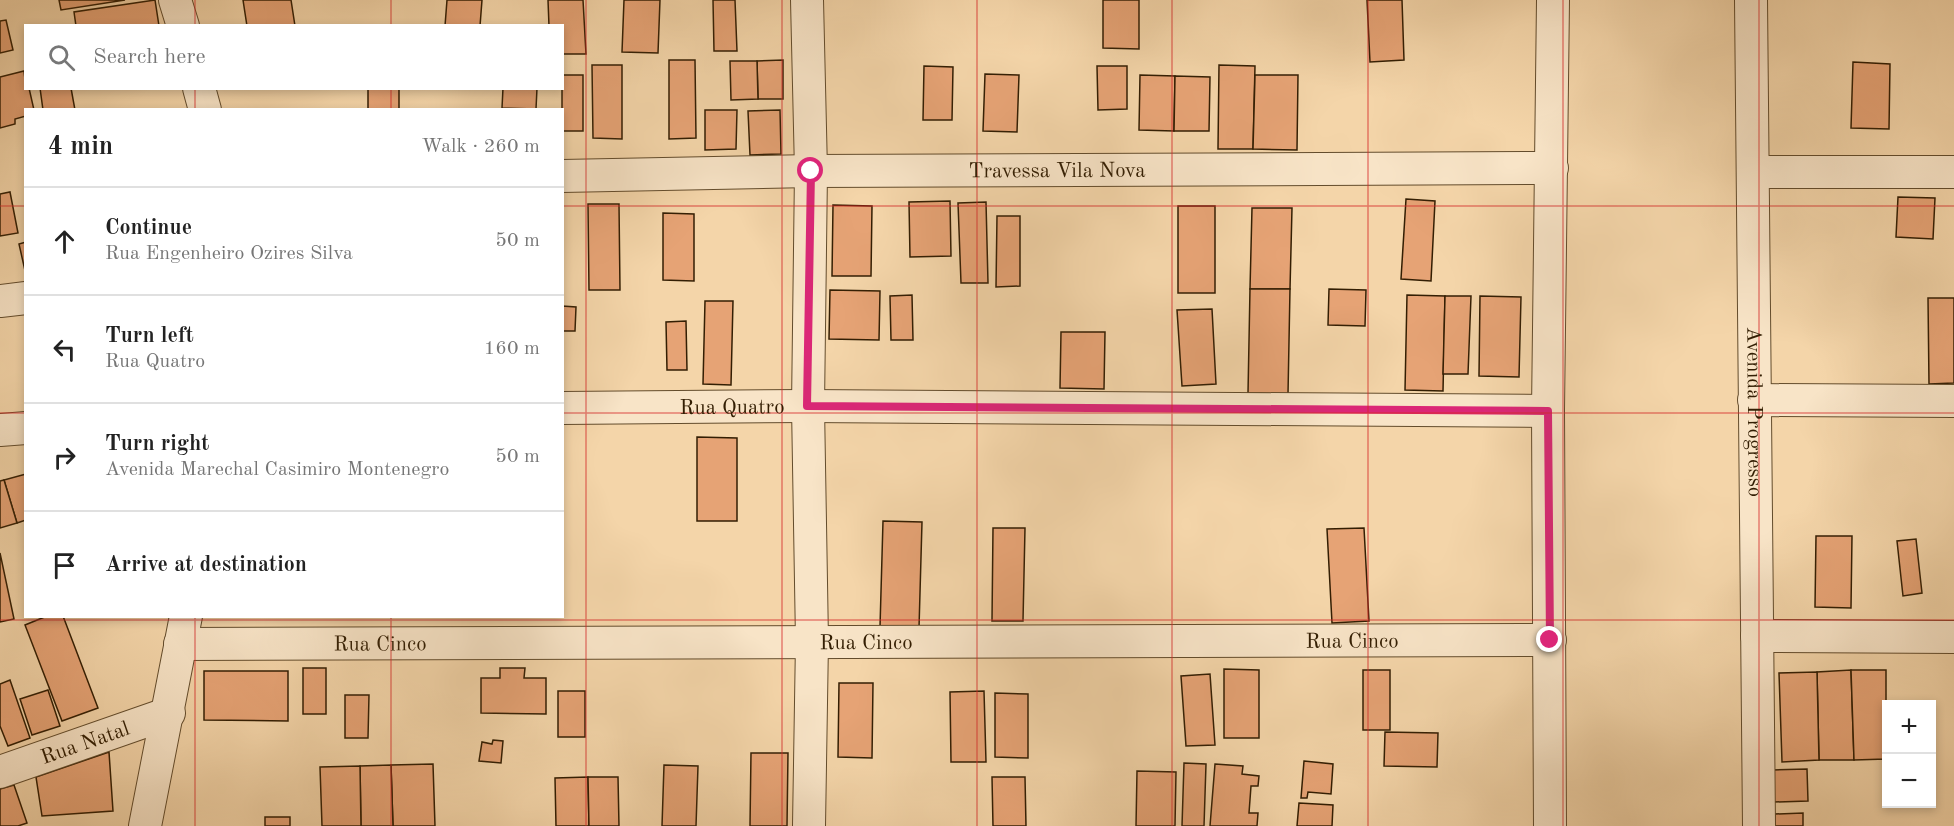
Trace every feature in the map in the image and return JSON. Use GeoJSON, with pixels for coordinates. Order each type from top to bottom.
{"type":"FeatureCollection","features":[{"type":"Feature","properties":{"kind":"street"},"geometry":{"type":"LineString","coordinates":[[175,0],[182,24]]}},
{"type":"Feature","properties":{"kind":"street"},"geometry":{"type":"LineString","coordinates":[[807,0],[811,171],[807,406],[812,641],[809,826]]}},
{"type":"Feature","properties":{"kind":"street"},"geometry":{"type":"LineString","coordinates":[[1550,826],[1548,411],[1553,0]]}},
{"type":"Feature","properties":{"kind":"street","name":"Avenida Progresso"},"geometry":{"type":"LineString","coordinates":[[1751,0],[1758,826]]}},
{"type":"Feature","properties":{"kind":"street"},"geometry":{"type":"LineString","coordinates":[[200,90],[205,108]]}},
{"type":"Feature","properties":{"kind":"street","name":"Travessa Vila Nova"},"geometry":{"type":"LineString","coordinates":[[564,176],[811,171],[1552,168]]}},
{"type":"Feature","properties":{"kind":"street"},"geometry":{"type":"LineString","coordinates":[[1753,172],[1954,172]]}},
{"type":"Feature","properties":{"kind":"street"},"geometry":{"type":"LineString","coordinates":[[0,301],[24,298]]}},
{"type":"Feature","properties":{"kind":"street"},"geometry":{"type":"LineString","coordinates":[[1754,400],[1954,401]]}},
{"type":"Feature","properties":{"kind":"street","name":"Rua Quatro"},"geometry":{"type":"LineString","coordinates":[[564,408],[807,406],[1548,411]]}},
{"type":"Feature","properties":{"kind":"street"},"geometry":{"type":"LineString","coordinates":[[0,430],[24,428]]}},
{"type":"Feature","properties":{"kind":"street"},"geometry":{"type":"LineString","coordinates":[[145,826],[169,713],[183,630]]}},
{"type":"Feature","properties":{"kind":"street","name":"Rua Cinco"},"geometry":{"type":"LineString","coordinates":[[183,630],[812,641],[1550,640]]}},
{"type":"Feature","properties":{"kind":"street"},"geometry":{"type":"LineString","coordinates":[[1756,636],[1954,638]]}},
{"type":"Feature","properties":{"kind":"street","name":"Rua Natal"},"geometry":{"type":"LineString","coordinates":[[0,772],[169,713]]}},
{"type":"Feature","properties":{"kind":"building"},"geometry":{"type":"Polygon","coordinates":[[[59,0],[125,0],[61,10],[59,0]]]}},
{"type":"Feature","properties":{"kind":"building"},"geometry":{"type":"Polygon","coordinates":[[[155,0],[159,24],[76,24],[74,12],[155,0]]]}},
{"type":"Feature","properties":{"kind":"building"},"geometry":{"type":"Polygon","coordinates":[[[243,0],[291,0],[295,24],[247,24],[243,0]]]}},
{"type":"Feature","properties":{"kind":"building"},"geometry":{"type":"Polygon","coordinates":[[[447,0],[482,0],[480,24],[445,24],[447,0]]]}},
{"type":"Feature","properties":{"kind":"building"},"geometry":{"type":"Polygon","coordinates":[[[548,0],[583,0],[586,54],[564,54],[564,24],[549,24],[548,0]]]}},
{"type":"Feature","properties":{"kind":"building"},"geometry":{"type":"Polygon","coordinates":[[[624,0],[660,0],[658,53],[622,52],[624,0]]]}},
{"type":"Feature","properties":{"kind":"building"},"geometry":{"type":"Polygon","coordinates":[[[713,0],[735,0],[737,51],[714,51],[713,0]]]}},
{"type":"Feature","properties":{"kind":"building"},"geometry":{"type":"Polygon","coordinates":[[[1103,0],[1139,0],[1139,49],[1103,48],[1103,0]]]}},
{"type":"Feature","properties":{"kind":"building"},"geometry":{"type":"Polygon","coordinates":[[[1367,0],[1402,0],[1404,60],[1370,62],[1367,0]]]}},
{"type":"Feature","properties":{"kind":"building"},"geometry":{"type":"Polygon","coordinates":[[[6,20],[13,50],[0,53],[0,21],[6,20]]]}},
{"type":"Feature","properties":{"kind":"building"},"geometry":{"type":"Polygon","coordinates":[[[669,60],[695,60],[696,138],[669,139],[669,60]]]}},
{"type":"Feature","properties":{"kind":"building"},"geometry":{"type":"Polygon","coordinates":[[[783,60],[783,99],[758,99],[757,61],[783,60]]]}},
{"type":"Feature","properties":{"kind":"building"},"geometry":{"type":"Polygon","coordinates":[[[730,61],[757,61],[758,99],[731,100],[730,61]]]}},
{"type":"Feature","properties":{"kind":"building"},"geometry":{"type":"Polygon","coordinates":[[[1853,62],[1890,64],[1889,129],[1851,128],[1853,62]]]}},
{"type":"Feature","properties":{"kind":"building"},"geometry":{"type":"Polygon","coordinates":[[[592,65],[622,65],[622,139],[593,138],[592,65]]]}},
{"type":"Feature","properties":{"kind":"building"},"geometry":{"type":"Polygon","coordinates":[[[1219,65],[1255,66],[1253,149],[1218,149],[1219,65]]]}},
{"type":"Feature","properties":{"kind":"building"},"geometry":{"type":"Polygon","coordinates":[[[924,66],[953,67],[952,120],[923,120],[924,66]]]}},
{"type":"Feature","properties":{"kind":"building"},"geometry":{"type":"Polygon","coordinates":[[[1097,66],[1127,66],[1127,109],[1098,110],[1097,66]]]}},
{"type":"Feature","properties":{"kind":"building"},"geometry":{"type":"Polygon","coordinates":[[[24,71],[24,90],[29,90],[34,108],[24,108],[24,117],[15,119],[15,124],[0,128],[0,77],[24,71]]]}},
{"type":"Feature","properties":{"kind":"building"},"geometry":{"type":"Polygon","coordinates":[[[985,74],[1019,75],[1017,132],[983,131],[985,74]]]}},
{"type":"Feature","properties":{"kind":"building"},"geometry":{"type":"Polygon","coordinates":[[[564,75],[583,75],[583,131],[564,131],[564,108],[562,108],[564,75]]]}},
{"type":"Feature","properties":{"kind":"building"},"geometry":{"type":"Polygon","coordinates":[[[1140,75],[1175,76],[1174,131],[1139,130],[1140,75]]]}},
{"type":"Feature","properties":{"kind":"building"},"geometry":{"type":"Polygon","coordinates":[[[1255,75],[1298,75],[1297,150],[1253,149],[1255,75]]]}},
{"type":"Feature","properties":{"kind":"building"},"geometry":{"type":"Polygon","coordinates":[[[1175,76],[1210,77],[1209,131],[1174,131],[1175,76]]]}},
{"type":"Feature","properties":{"kind":"building"},"geometry":{"type":"Polygon","coordinates":[[[40,90],[71,90],[75,108],[43,108],[40,90]]]}},
{"type":"Feature","properties":{"kind":"building"},"geometry":{"type":"Polygon","coordinates":[[[368,90],[399,90],[399,108],[368,108],[368,90]]]}},
{"type":"Feature","properties":{"kind":"building"},"geometry":{"type":"Polygon","coordinates":[[[503,90],[537,90],[536,108],[502,108],[503,90]]]}},
{"type":"Feature","properties":{"kind":"building"},"geometry":{"type":"Polygon","coordinates":[[[705,110],[737,110],[736,149],[705,150],[705,110]]]}},
{"type":"Feature","properties":{"kind":"building"},"geometry":{"type":"Polygon","coordinates":[[[780,110],[781,154],[750,155],[748,111],[780,110]]]}},
{"type":"Feature","properties":{"kind":"building"},"geometry":{"type":"Polygon","coordinates":[[[10,192],[18,233],[0,236],[0,194],[10,192]]]}},
{"type":"Feature","properties":{"kind":"building"},"geometry":{"type":"Polygon","coordinates":[[[1898,197],[1935,198],[1933,239],[1896,237],[1898,197]]]}},
{"type":"Feature","properties":{"kind":"building"},"geometry":{"type":"Polygon","coordinates":[[[1406,199],[1435,201],[1431,281],[1401,279],[1406,199]]]}},
{"type":"Feature","properties":{"kind":"building"},"geometry":{"type":"Polygon","coordinates":[[[950,201],[951,256],[910,257],[909,202],[950,201]]]}},
{"type":"Feature","properties":{"kind":"building"},"geometry":{"type":"Polygon","coordinates":[[[986,202],[988,283],[961,283],[958,203],[986,202]]]}},
{"type":"Feature","properties":{"kind":"building"},"geometry":{"type":"Polygon","coordinates":[[[588,204],[619,204],[620,290],[589,290],[588,204]]]}},
{"type":"Feature","properties":{"kind":"building"},"geometry":{"type":"Polygon","coordinates":[[[833,205],[872,206],[871,276],[832,276],[833,205]]]}},
{"type":"Feature","properties":{"kind":"building"},"geometry":{"type":"Polygon","coordinates":[[[1178,206],[1215,206],[1215,293],[1178,293],[1178,206]]]}},
{"type":"Feature","properties":{"kind":"building"},"geometry":{"type":"Polygon","coordinates":[[[1252,208],[1292,208],[1290,289],[1250,289],[1252,208]]]}},
{"type":"Feature","properties":{"kind":"building"},"geometry":{"type":"Polygon","coordinates":[[[663,213],[694,214],[694,281],[663,280],[663,213]]]}},
{"type":"Feature","properties":{"kind":"building"},"geometry":{"type":"Polygon","coordinates":[[[997,216],[1020,216],[1020,286],[996,287],[997,216]]]}},
{"type":"Feature","properties":{"kind":"building"},"geometry":{"type":"Polygon","coordinates":[[[24,243],[24,266],[19,244],[24,243]]]}},
{"type":"Feature","properties":{"kind":"building"},"geometry":{"type":"Polygon","coordinates":[[[1250,289],[1290,289],[1288,394],[1248,393],[1250,289]]]}},
{"type":"Feature","properties":{"kind":"building"},"geometry":{"type":"Polygon","coordinates":[[[1329,289],[1366,290],[1365,326],[1328,325],[1329,289]]]}},
{"type":"Feature","properties":{"kind":"building"},"geometry":{"type":"Polygon","coordinates":[[[830,290],[880,291],[879,340],[829,339],[830,290]]]}},
{"type":"Feature","properties":{"kind":"building"},"geometry":{"type":"Polygon","coordinates":[[[912,295],[913,340],[891,340],[890,296],[912,295]]]}},
{"type":"Feature","properties":{"kind":"building"},"geometry":{"type":"Polygon","coordinates":[[[1407,295],[1445,296],[1443,391],[1405,390],[1407,295]]]}},
{"type":"Feature","properties":{"kind":"building"},"geometry":{"type":"Polygon","coordinates":[[[1445,296],[1471,296],[1468,374],[1443,374],[1445,296]]]}},
{"type":"Feature","properties":{"kind":"building"},"geometry":{"type":"Polygon","coordinates":[[[1480,296],[1521,297],[1519,377],[1479,376],[1480,296]]]}},
{"type":"Feature","properties":{"kind":"building"},"geometry":{"type":"Polygon","coordinates":[[[1928,298],[1954,298],[1954,383],[1929,384],[1928,298]]]}},
{"type":"Feature","properties":{"kind":"building"},"geometry":{"type":"Polygon","coordinates":[[[705,301],[733,301],[731,385],[703,384],[705,301]]]}},
{"type":"Feature","properties":{"kind":"building"},"geometry":{"type":"Polygon","coordinates":[[[564,306],[576,307],[575,331],[564,331],[564,306]]]}},
{"type":"Feature","properties":{"kind":"building"},"geometry":{"type":"Polygon","coordinates":[[[1212,309],[1216,384],[1182,386],[1177,310],[1212,309]]]}},
{"type":"Feature","properties":{"kind":"building"},"geometry":{"type":"Polygon","coordinates":[[[686,321],[687,370],[667,370],[666,322],[686,321]]]}},
{"type":"Feature","properties":{"kind":"building"},"geometry":{"type":"Polygon","coordinates":[[[1061,332],[1105,332],[1104,389],[1060,388],[1061,332]]]}},
{"type":"Feature","properties":{"kind":"building"},"geometry":{"type":"Polygon","coordinates":[[[697,437],[737,438],[737,521],[697,521],[697,437]]]}},
{"type":"Feature","properties":{"kind":"building"},"geometry":{"type":"Polygon","coordinates":[[[24,475],[24,521],[17,523],[4,480],[24,475]]]}},
{"type":"Feature","properties":{"kind":"building"},"geometry":{"type":"Polygon","coordinates":[[[4,480],[17,523],[0,528],[0,481],[4,480]]]}},
{"type":"Feature","properties":{"kind":"building"},"geometry":{"type":"Polygon","coordinates":[[[883,521],[922,522],[919,628],[880,627],[883,521]]]}},
{"type":"Feature","properties":{"kind":"building"},"geometry":{"type":"Polygon","coordinates":[[[993,528],[1025,528],[1023,621],[992,621],[993,528]]]}},
{"type":"Feature","properties":{"kind":"building"},"geometry":{"type":"Polygon","coordinates":[[[1364,528],[1369,621],[1332,623],[1327,529],[1364,528]]]}},
{"type":"Feature","properties":{"kind":"building"},"geometry":{"type":"Polygon","coordinates":[[[1816,536],[1852,536],[1851,608],[1815,607],[1816,536]]]}},
{"type":"Feature","properties":{"kind":"building"},"geometry":{"type":"Polygon","coordinates":[[[1916,539],[1922,593],[1903,596],[1897,541],[1916,539]]]}},
{"type":"Feature","properties":{"kind":"building"},"geometry":{"type":"Polygon","coordinates":[[[0,553],[14,619],[0,622],[0,553]]]}},
{"type":"Feature","properties":{"kind":"building"},"geometry":{"type":"Polygon","coordinates":[[[42,618],[64,618],[98,708],[62,721],[25,625],[42,618]]]}},
{"type":"Feature","properties":{"kind":"building"},"geometry":{"type":"Polygon","coordinates":[[[303,668],[326,668],[326,714],[303,714],[303,668]]]}},
{"type":"Feature","properties":{"kind":"building"},"geometry":{"type":"Polygon","coordinates":[[[500,668],[525,668],[524,678],[546,678],[546,714],[481,713],[481,678],[500,678],[500,668]]]}},
{"type":"Feature","properties":{"kind":"building"},"geometry":{"type":"Polygon","coordinates":[[[1224,669],[1259,670],[1259,738],[1224,738],[1224,669]]]}},
{"type":"Feature","properties":{"kind":"building"},"geometry":{"type":"Polygon","coordinates":[[[1363,670],[1390,670],[1390,730],[1363,730],[1363,670]]]}},
{"type":"Feature","properties":{"kind":"building"},"geometry":{"type":"Polygon","coordinates":[[[1851,670],[1854,760],[1819,760],[1817,672],[1851,670]]]}},
{"type":"Feature","properties":{"kind":"building"},"geometry":{"type":"Polygon","coordinates":[[[1851,670],[1886,670],[1886,700],[1882,700],[1882,759],[1854,760],[1851,670]]]}},
{"type":"Feature","properties":{"kind":"building"},"geometry":{"type":"Polygon","coordinates":[[[204,671],[288,671],[288,721],[204,720],[204,671]]]}},
{"type":"Feature","properties":{"kind":"building"},"geometry":{"type":"Polygon","coordinates":[[[1817,672],[1819,760],[1782,762],[1779,673],[1817,672]]]}},
{"type":"Feature","properties":{"kind":"building"},"geometry":{"type":"Polygon","coordinates":[[[1210,674],[1215,745],[1186,746],[1181,676],[1210,674]]]}},
{"type":"Feature","properties":{"kind":"building"},"geometry":{"type":"Polygon","coordinates":[[[10,680],[30,738],[8,746],[0,726],[0,684],[10,680]]]}},
{"type":"Feature","properties":{"kind":"building"},"geometry":{"type":"Polygon","coordinates":[[[839,683],[873,683],[872,758],[838,757],[839,683]]]}},
{"type":"Feature","properties":{"kind":"building"},"geometry":{"type":"Polygon","coordinates":[[[48,690],[60,726],[32,735],[20,699],[48,690]]]}},
{"type":"Feature","properties":{"kind":"building"},"geometry":{"type":"Polygon","coordinates":[[[558,691],[585,691],[585,737],[558,737],[558,691]]]}},
{"type":"Feature","properties":{"kind":"building"},"geometry":{"type":"Polygon","coordinates":[[[984,691],[986,762],[951,762],[950,692],[984,691]]]}},
{"type":"Feature","properties":{"kind":"building"},"geometry":{"type":"Polygon","coordinates":[[[995,693],[1028,694],[1028,758],[995,757],[995,693]]]}},
{"type":"Feature","properties":{"kind":"building"},"geometry":{"type":"Polygon","coordinates":[[[345,695],[369,695],[368,738],[345,738],[345,695]]]}},
{"type":"Feature","properties":{"kind":"building"},"geometry":{"type":"Polygon","coordinates":[[[1385,732],[1438,733],[1437,767],[1384,766],[1385,732]]]}},
{"type":"Feature","properties":{"kind":"building"},"geometry":{"type":"Polygon","coordinates":[[[493,740],[503,741],[501,763],[479,761],[482,742],[492,744],[493,740]]]}},
{"type":"Feature","properties":{"kind":"building"},"geometry":{"type":"Polygon","coordinates":[[[109,752],[113,811],[42,816],[36,777],[109,752]]]}},
{"type":"Feature","properties":{"kind":"building"},"geometry":{"type":"Polygon","coordinates":[[[751,753],[788,753],[787,826],[750,826],[751,753]]]}},
{"type":"Feature","properties":{"kind":"building"},"geometry":{"type":"Polygon","coordinates":[[[1304,761],[1333,764],[1331,794],[1308,792],[1307,798],[1301,798],[1304,761]]]}},
{"type":"Feature","properties":{"kind":"building"},"geometry":{"type":"Polygon","coordinates":[[[1184,763],[1206,764],[1204,826],[1182,826],[1184,763]]]}},
{"type":"Feature","properties":{"kind":"building"},"geometry":{"type":"Polygon","coordinates":[[[433,764],[435,826],[393,826],[391,765],[433,764]]]}},
{"type":"Feature","properties":{"kind":"building"},"geometry":{"type":"Polygon","coordinates":[[[1215,764],[1243,766],[1242,774],[1259,776],[1258,786],[1251,786],[1249,813],[1258,813],[1257,826],[1210,826],[1215,764]]]}},
{"type":"Feature","properties":{"kind":"building"},"geometry":{"type":"Polygon","coordinates":[[[391,765],[393,826],[361,826],[360,766],[391,765]]]}},
{"type":"Feature","properties":{"kind":"building"},"geometry":{"type":"Polygon","coordinates":[[[664,765],[698,766],[696,826],[662,826],[664,765]]]}},
{"type":"Feature","properties":{"kind":"building"},"geometry":{"type":"Polygon","coordinates":[[[360,766],[361,826],[322,826],[320,767],[360,766]]]}},
{"type":"Feature","properties":{"kind":"building"},"geometry":{"type":"Polygon","coordinates":[[[1807,769],[1808,801],[1774,802],[1773,770],[1807,769]]]}},
{"type":"Feature","properties":{"kind":"building"},"geometry":{"type":"Polygon","coordinates":[[[1137,771],[1176,772],[1175,826],[1136,826],[1137,771]]]}},
{"type":"Feature","properties":{"kind":"building"},"geometry":{"type":"Polygon","coordinates":[[[588,777],[589,826],[556,826],[555,778],[588,777]]]}},
{"type":"Feature","properties":{"kind":"building"},"geometry":{"type":"Polygon","coordinates":[[[588,777],[618,777],[619,826],[589,826],[588,777]]]}},
{"type":"Feature","properties":{"kind":"building"},"geometry":{"type":"Polygon","coordinates":[[[992,777],[1025,777],[1026,826],[993,826],[992,777]]]}},
{"type":"Feature","properties":{"kind":"building"},"geometry":{"type":"Polygon","coordinates":[[[14,785],[27,823],[18,826],[0,826],[0,789],[14,785]]]}},
{"type":"Feature","properties":{"kind":"building"},"geometry":{"type":"Polygon","coordinates":[[[1299,803],[1333,805],[1332,826],[1297,826],[1299,803]]]}},
{"type":"Feature","properties":{"kind":"building"},"geometry":{"type":"Polygon","coordinates":[[[1803,813],[1803,826],[1775,826],[1775,814],[1803,813]]]}},
{"type":"Feature","properties":{"kind":"building"},"geometry":{"type":"Polygon","coordinates":[[[265,817],[290,817],[290,826],[265,826],[265,817]]]}},
{"type":"Feature","properties":{"kind":"route"},"geometry":{"type":"LineString","coordinates":[[811,171],[807,406],[1548,411],[1550,640]]}}]}
